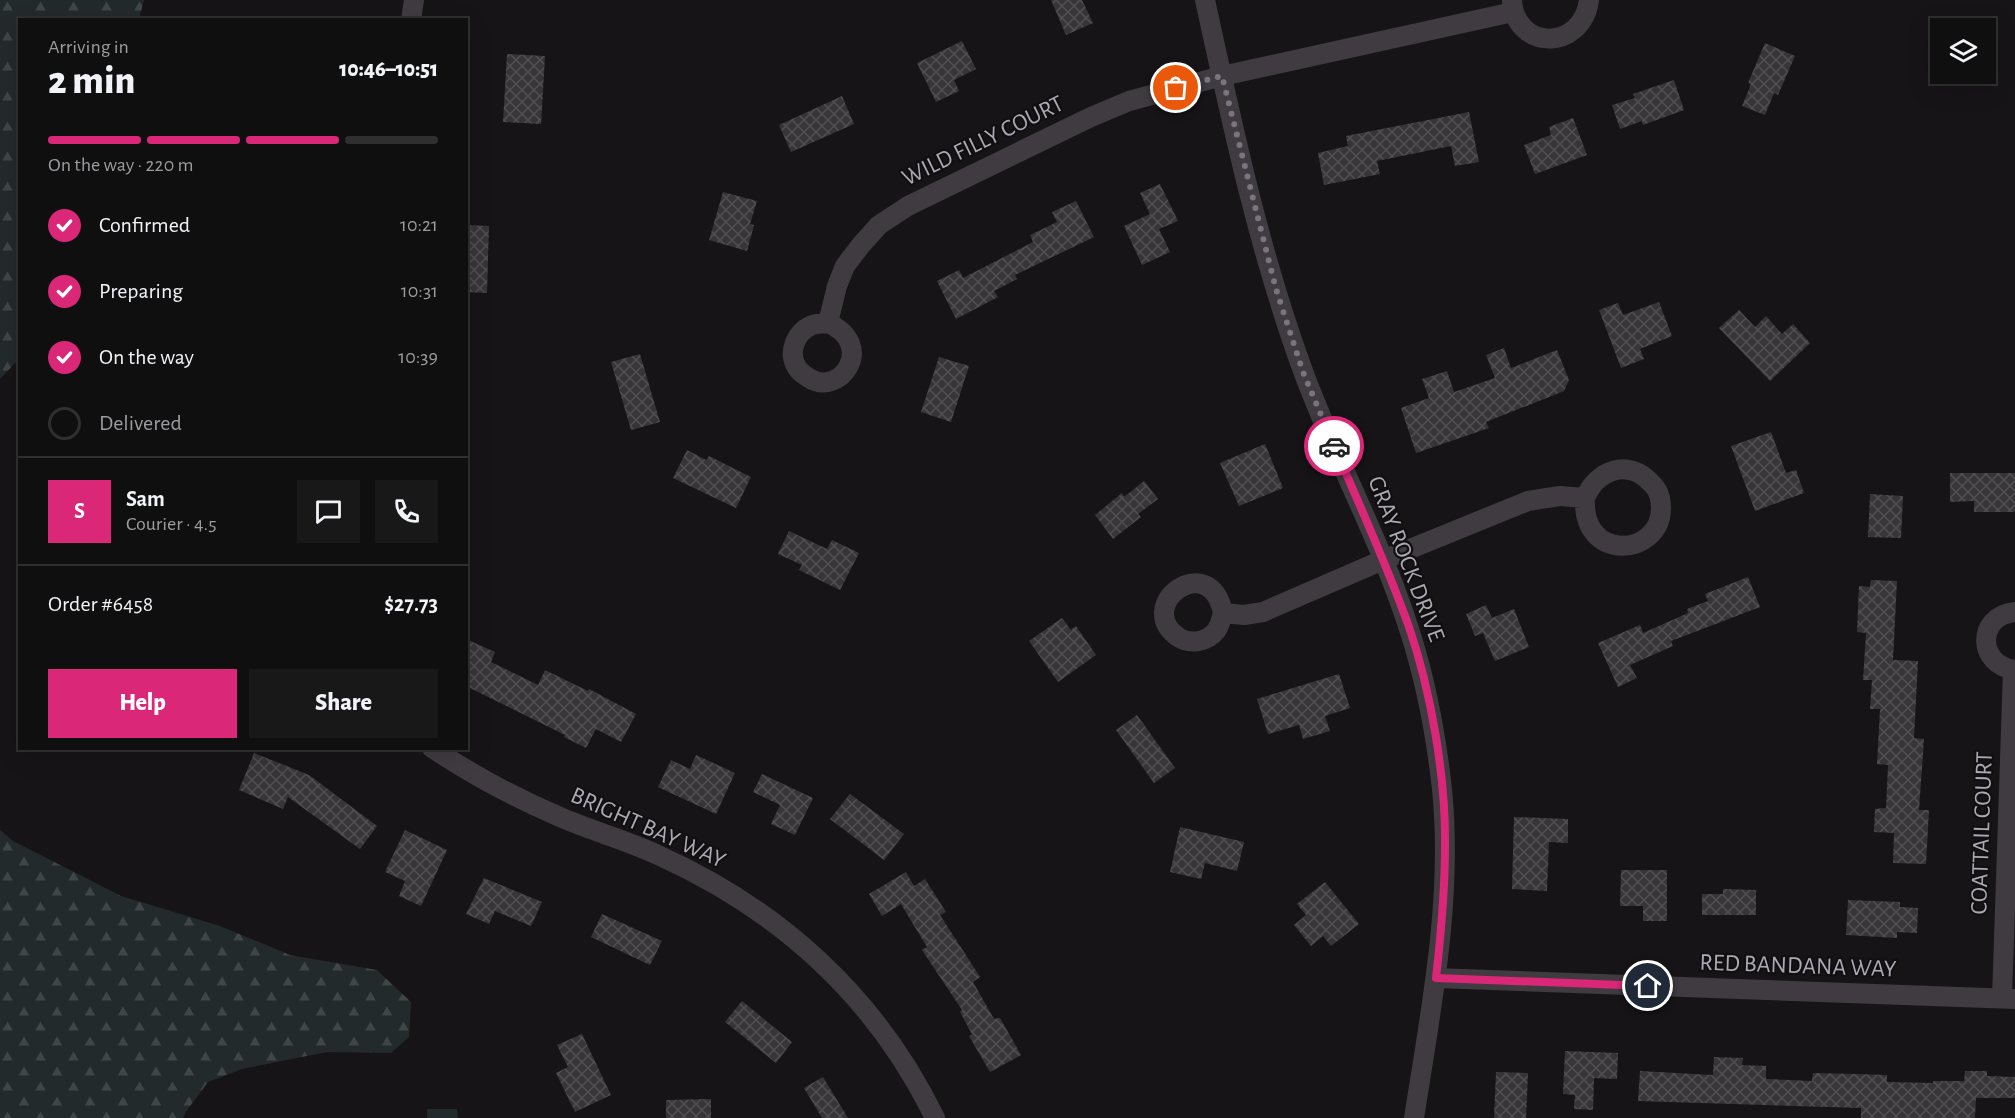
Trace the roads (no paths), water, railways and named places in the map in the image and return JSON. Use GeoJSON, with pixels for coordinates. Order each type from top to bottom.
{"type":"FeatureCollection","features":[{"type":"Feature","properties":{"kind":"street"},"geometry":{"type":"LineString","coordinates":[[411,18],[414,0]]}},
{"type":"Feature","properties":{"kind":"street","name":"GRAY ROCK DRIVE"},"geometry":{"type":"LineString","coordinates":[[1205,0],[1264,245],[1303,372],[1383,560],[1409,628],[1425,687],[1442,790],[1445,844],[1443,921],[1414,1118]]}},
{"type":"Feature","properties":{"kind":"street"},"geometry":{"type":"LineString","coordinates":[[1513,6],[1522,27],[1533,35],[1556,39],[1568,35],[1580,25],[1588,12],[1590,0]]}},
{"type":"Feature","properties":{"kind":"street","name":"WILD FILLY COURT"},"geometry":{"type":"LineString","coordinates":[[828,323],[837,286],[846,266],[879,225],[908,206],[1091,117],[1123,103],[1222,76],[1513,6]]}},
{"type":"Feature","properties":{"kind":"street"},"geometry":{"type":"LineString","coordinates":[[1223,614],[1244,615],[1263,612],[1528,501],[1560,496],[1585,498]]}},
{"type":"Feature","properties":{"kind":"street","name":"COATTAIL COURT"},"geometry":{"type":"LineString","coordinates":[[2008,999],[2014,670],[2000,666],[1988,652],[1985,641],[1989,627],[1996,618],[2006,612],[2015,612]]}},
{"type":"Feature","properties":{"kind":"street","name":"BRIGHT BAY WAY"},"geometry":{"type":"LineString","coordinates":[[435,750],[467,771],[513,795],[562,818],[656,854],[708,879],[796,939],[832,972],[870,1013],[921,1088],[935,1118]]}},
{"type":"Feature","properties":{"kind":"street","name":"RED BANDANA WAY"},"geometry":{"type":"LineString","coordinates":[[1436,978],[2008,999]]}}]}
